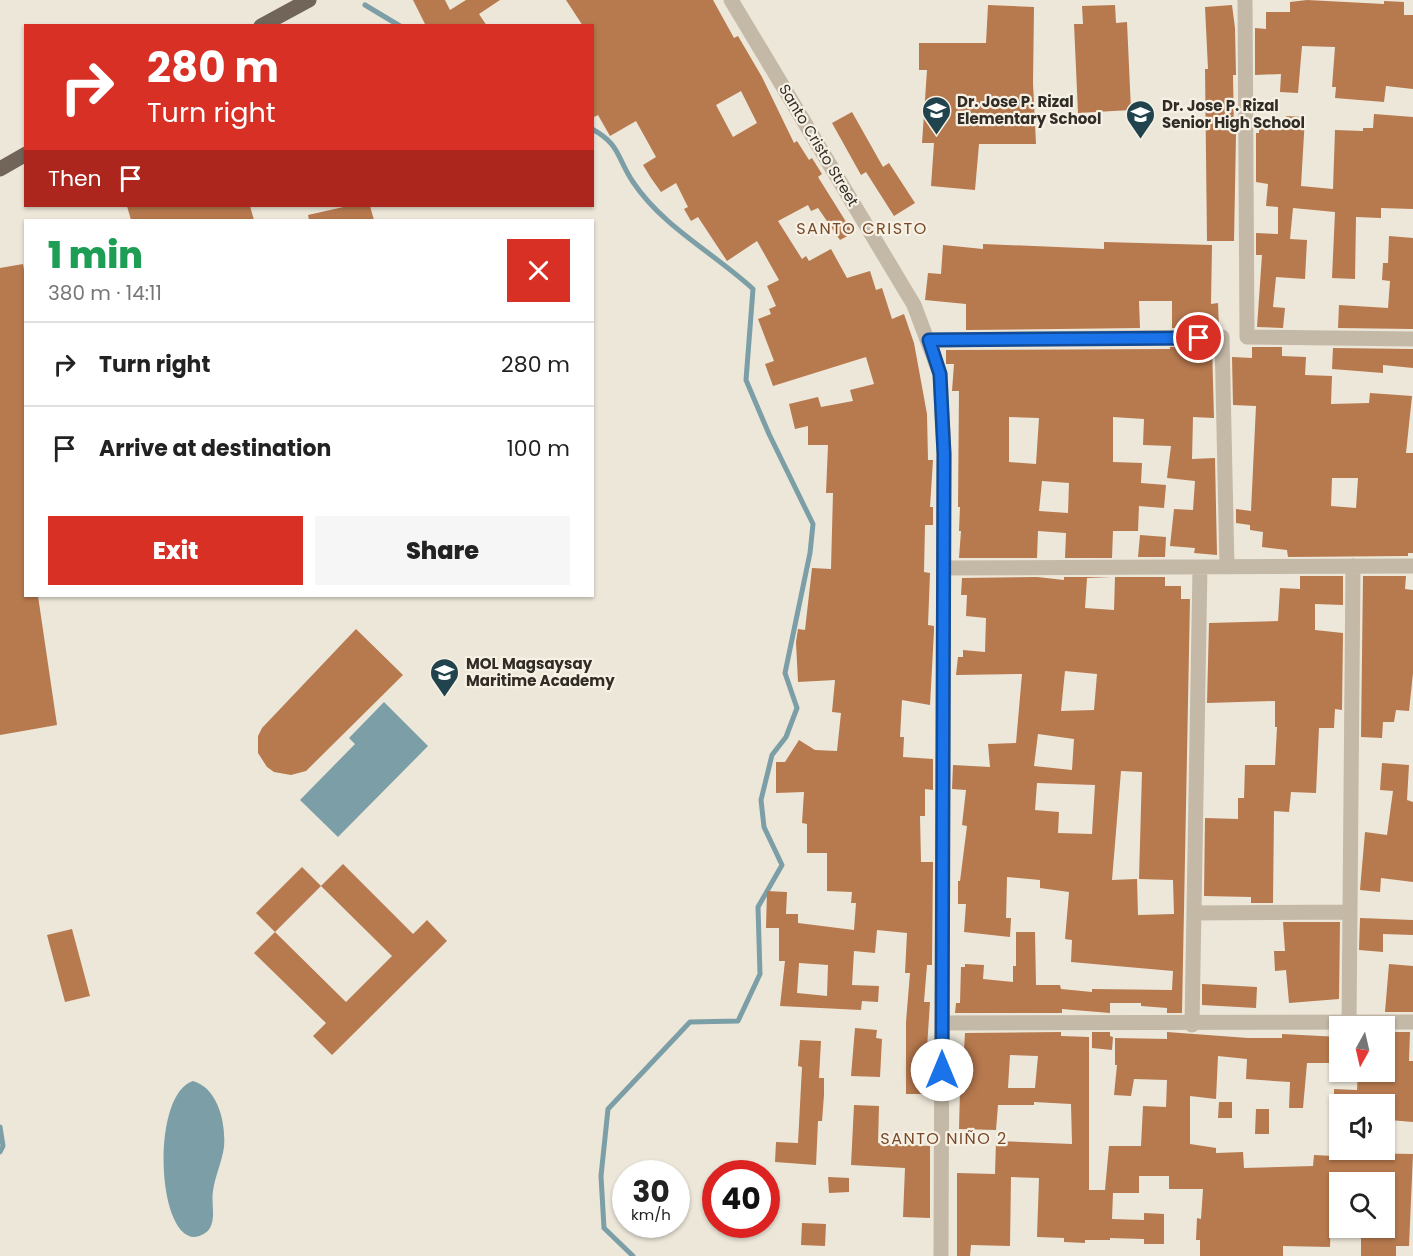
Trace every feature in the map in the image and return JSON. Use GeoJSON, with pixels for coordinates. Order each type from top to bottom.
{"type":"FeatureCollection","features":[{"type":"Feature","properties":{"kind":"main road"},"geometry":{"type":"LineString","coordinates":[[265,24],[309,0]]}},
{"type":"Feature","properties":{"kind":"main road"},"geometry":{"type":"LineString","coordinates":[[0,169],[24,155]]}},
{"type":"Feature","properties":{"kind":"street","name":"Santo Cristo Street"},"geometry":{"type":"LineString","coordinates":[[731,0],[914,305],[940,374],[944,454],[941,1256]]}},
{"type":"Feature","properties":{"kind":"street"},"geometry":{"type":"LineString","coordinates":[[1245,0],[1247,337],[1413,339]]}},
{"type":"Feature","properties":{"kind":"street"},"geometry":{"type":"LineString","coordinates":[[929,340],[1222,337],[1227,567]]}},
{"type":"Feature","properties":{"kind":"street"},"geometry":{"type":"LineString","coordinates":[[1349,1016],[1353,566]]}},
{"type":"Feature","properties":{"kind":"street"},"geometry":{"type":"LineString","coordinates":[[944,568],[1413,566]]}},
{"type":"Feature","properties":{"kind":"street"},"geometry":{"type":"LineString","coordinates":[[1192,1024],[1200,567]]}},
{"type":"Feature","properties":{"kind":"street"},"geometry":{"type":"LineString","coordinates":[[1194,913],[1349,912]]}},
{"type":"Feature","properties":{"kind":"street"},"geometry":{"type":"LineString","coordinates":[[1395,1022],[1413,1022]]}},
{"type":"Feature","properties":{"kind":"street"},"geometry":{"type":"LineString","coordinates":[[942,1023],[1329,1023]]}},
{"type":"Feature","properties":{"kind":"water"},"geometry":{"type":"Polygon","coordinates":[[[384,702],[428,746],[338,837],[300,800],[355,744],[349,738],[384,702]]]}},
{"type":"Feature","properties":{"kind":"water"},"geometry":{"type":"Polygon","coordinates":[[[193,1081],[209,1091],[219,1108],[224,1128],[223,1153],[213,1191],[212,1224],[206,1233],[195,1237],[182,1231],[172,1215],[166,1192],[164,1164],[165,1136],[170,1111],[179,1091],[193,1081]]]}},
{"type":"Feature","properties":{"kind":"building"},"geometry":{"type":"Polygon","coordinates":[[[413,0],[445,0],[450,10],[466,0],[500,0],[479,14],[486,24],[425,24],[413,0]]]}},
{"type":"Feature","properties":{"kind":"building"},"geometry":{"type":"Polygon","coordinates":[[[566,0],[713,0],[734,38],[738,36],[762,77],[794,143],[797,141],[809,160],[812,158],[822,174],[818,177],[853,233],[840,240],[818,208],[811,211],[808,205],[778,221],[802,259],[806,256],[809,261],[831,249],[847,278],[870,271],[876,290],[882,288],[892,319],[904,314],[914,343],[927,414],[928,460],[933,460],[930,507],[933,507],[933,525],[925,525],[924,572],[930,573],[928,625],[934,626],[934,631],[930,705],[902,700],[900,737],[904,737],[903,757],[933,759],[933,790],[925,789],[925,816],[920,816],[921,862],[933,862],[932,965],[927,965],[924,1002],[930,1002],[924,1094],[906,1094],[906,1022],[910,973],[905,973],[907,933],[877,930],[875,953],[854,951],[852,985],[879,986],[878,1002],[862,1001],[861,1010],[780,1006],[785,961],[779,961],[779,928],[766,928],[767,891],[787,892],[786,914],[798,914],[798,923],[854,930],[856,903],[851,903],[852,892],[827,891],[827,853],[807,853],[807,824],[802,823],[804,792],[776,793],[776,762],[785,762],[799,740],[815,750],[837,751],[841,713],[832,712],[835,680],[798,682],[796,642],[798,629],[805,630],[812,568],[831,569],[833,493],[826,493],[828,445],[808,445],[808,426],[795,429],[789,404],[818,397],[821,407],[853,401],[850,390],[874,384],[866,357],[773,386],[765,364],[774,361],[758,319],[771,314],[769,309],[776,306],[767,286],[779,280],[757,241],[727,261],[698,217],[691,221],[684,209],[688,207],[676,183],[661,192],[651,178],[643,165],[656,157],[636,121],[610,136],[598,115],[594,117],[594,24],[582,24],[566,0]],[[741,91],[716,105],[733,137],[757,123],[741,91]],[[799,963],[797,993],[827,996],[828,965],[799,963]]]}},
{"type":"Feature","properties":{"kind":"building"},"geometry":{"type":"Polygon","coordinates":[[[1307,0],[1384,4],[1384,1],[1404,2],[1404,15],[1413,15],[1413,89],[1386,86],[1384,102],[1335,98],[1336,87],[1332,87],[1335,47],[1302,46],[1298,93],[1280,92],[1281,74],[1255,75],[1255,28],[1266,29],[1266,12],[1290,12],[1290,2],[1307,0]]]}},
{"type":"Feature","properties":{"kind":"building"},"geometry":{"type":"Polygon","coordinates":[[[988,5],[1034,7],[1033,83],[1036,144],[979,144],[975,190],[931,186],[934,143],[922,143],[927,70],[919,70],[919,43],[986,43],[988,5]]]}},
{"type":"Feature","properties":{"kind":"building"},"geometry":{"type":"Polygon","coordinates":[[[1115,5],[1116,23],[1127,22],[1131,110],[1078,113],[1074,24],[1083,24],[1082,6],[1115,5]]]}},
{"type":"Feature","properties":{"kind":"building"},"geometry":{"type":"Polygon","coordinates":[[[1232,5],[1236,75],[1233,75],[1234,134],[1236,134],[1234,241],[1207,241],[1205,69],[1208,69],[1205,7],[1232,5]]]}},
{"type":"Feature","properties":{"kind":"building"},"geometry":{"type":"Polygon","coordinates":[[[852,112],[883,167],[889,163],[915,203],[894,216],[866,172],[861,175],[832,123],[852,112]]]}},
{"type":"Feature","properties":{"kind":"building"},"geometry":{"type":"Polygon","coordinates":[[[1374,114],[1413,117],[1413,209],[1381,208],[1381,218],[1356,217],[1355,279],[1332,278],[1335,212],[1293,208],[1290,239],[1307,240],[1305,279],[1276,277],[1273,307],[1285,308],[1283,328],[1257,327],[1262,255],[1256,255],[1256,233],[1278,234],[1278,207],[1266,206],[1268,184],[1256,182],[1256,133],[1259,133],[1259,128],[1286,129],[1286,116],[1305,117],[1301,186],[1333,189],[1335,130],[1363,131],[1363,128],[1373,128],[1374,114]]]}},
{"type":"Feature","properties":{"kind":"building"},"geometry":{"type":"Polygon","coordinates":[[[127,207],[250,207],[254,219],[131,219],[127,207]]]}},
{"type":"Feature","properties":{"kind":"building"},"geometry":{"type":"Polygon","coordinates":[[[344,207],[370,207],[374,219],[309,219],[308,215],[344,207]]]}},
{"type":"Feature","properties":{"kind":"building"},"geometry":{"type":"Polygon","coordinates":[[[1389,236],[1413,238],[1413,329],[1338,328],[1339,305],[1388,308],[1390,281],[1382,280],[1383,263],[1388,263],[1389,236]]]}},
{"type":"Feature","properties":{"kind":"building"},"geometry":{"type":"Polygon","coordinates":[[[1104,242],[1212,245],[1211,304],[1218,303],[1219,327],[1172,328],[1172,301],[1139,301],[1140,328],[966,330],[966,304],[925,300],[928,273],[941,274],[943,245],[983,249],[983,244],[1104,249],[1104,242]]]}},
{"type":"Feature","properties":{"kind":"building"},"geometry":{"type":"Polygon","coordinates":[[[23,264],[24,270],[24,597],[38,597],[57,725],[0,735],[0,268],[23,264]]]}},
{"type":"Feature","properties":{"kind":"building"},"geometry":{"type":"Polygon","coordinates":[[[1170,347],[1212,347],[1214,418],[1193,417],[1192,459],[1215,458],[1217,555],[1194,553],[1195,548],[1170,546],[1174,509],[1193,510],[1195,481],[1167,478],[1171,446],[1143,445],[1144,419],[1113,417],[1113,462],[1142,463],[1141,483],[1166,485],[1164,508],[1139,506],[1138,531],[1113,531],[1112,558],[1065,558],[1066,533],[1038,531],[1037,558],[959,558],[961,531],[959,531],[960,507],[958,507],[959,391],[952,391],[954,364],[946,364],[946,350],[1170,349],[1170,347]],[[1009,417],[1009,462],[1036,464],[1039,418],[1009,417]],[[1042,481],[1039,511],[1068,513],[1069,483],[1042,481]]]}},
{"type":"Feature","properties":{"kind":"building"},"geometry":{"type":"Polygon","coordinates":[[[1252,347],[1282,347],[1282,356],[1306,357],[1305,375],[1332,376],[1331,404],[1369,403],[1370,393],[1412,396],[1406,453],[1413,453],[1413,553],[1408,553],[1408,556],[1288,557],[1287,550],[1262,547],[1263,532],[1250,530],[1250,525],[1236,523],[1236,509],[1251,511],[1256,406],[1233,405],[1232,357],[1252,358],[1252,347]],[[1332,478],[1331,506],[1356,508],[1358,478],[1332,478]]]}},
{"type":"Feature","properties":{"kind":"building"},"geometry":{"type":"Polygon","coordinates":[[[1333,348],[1413,349],[1413,368],[1383,365],[1383,373],[1332,369],[1333,348]]]}},
{"type":"Feature","properties":{"kind":"building"},"geometry":{"type":"Polygon","coordinates":[[[1140,535],[1166,537],[1165,557],[1138,557],[1140,535]]]}},
{"type":"Feature","properties":{"kind":"building"},"geometry":{"type":"Polygon","coordinates":[[[1300,576],[1343,576],[1343,605],[1315,604],[1315,630],[1343,633],[1342,710],[1335,709],[1334,728],[1319,728],[1316,793],[1291,792],[1289,812],[1274,811],[1273,903],[1251,903],[1251,897],[1204,896],[1205,818],[1238,819],[1238,798],[1244,798],[1245,765],[1275,765],[1277,727],[1275,727],[1275,701],[1207,703],[1209,623],[1278,621],[1280,588],[1300,589],[1300,576]]]}},
{"type":"Feature","properties":{"kind":"building"},"geometry":{"type":"Polygon","coordinates":[[[1363,576],[1406,576],[1405,589],[1413,590],[1413,673],[1409,711],[1396,710],[1394,722],[1383,722],[1382,738],[1361,737],[1363,576]]]}},
{"type":"Feature","properties":{"kind":"building"},"geometry":{"type":"Polygon","coordinates":[[[1037,577],[1064,580],[1064,577],[1111,577],[1087,578],[1085,608],[1114,610],[1115,577],[1165,577],[1165,586],[1181,586],[1181,599],[1190,599],[1182,1013],[1167,1013],[1167,1008],[1141,1006],[1141,1003],[1110,1003],[1110,1013],[1062,1009],[1062,1013],[955,1013],[956,1003],[960,1003],[961,967],[965,967],[965,964],[984,965],[983,979],[1013,982],[1013,966],[1016,966],[1016,932],[1035,932],[1036,985],[1060,985],[1061,989],[1092,992],[1092,989],[1172,990],[1173,971],[1071,962],[1072,940],[1065,939],[1069,892],[1040,888],[1040,880],[1007,877],[1006,918],[1011,918],[1010,937],[964,932],[966,904],[958,904],[958,881],[960,881],[967,826],[962,825],[966,790],[952,789],[953,765],[990,767],[988,744],[1016,743],[1022,674],[956,675],[958,657],[963,657],[963,650],[985,652],[986,618],[966,616],[967,595],[961,595],[962,578],[1037,577]],[[1065,671],[1061,711],[1094,710],[1097,674],[1065,671]],[[1038,734],[1034,766],[1072,770],[1074,739],[1038,734]],[[1121,771],[1112,880],[1137,879],[1138,915],[1174,914],[1173,880],[1139,879],[1142,772],[1121,771]],[[1037,783],[1035,810],[1059,812],[1058,833],[1092,834],[1095,785],[1037,783]]]}},
{"type":"Feature","properties":{"kind":"building"},"geometry":{"type":"Polygon","coordinates":[[[356,629],[403,675],[306,771],[291,775],[274,772],[267,767],[258,753],[258,736],[262,728],[356,629]]]}},
{"type":"Feature","properties":{"kind":"building"},"geometry":{"type":"Polygon","coordinates":[[[1382,763],[1409,765],[1407,800],[1413,802],[1413,882],[1381,878],[1380,892],[1360,890],[1365,832],[1387,835],[1393,791],[1380,790],[1382,763]]]}},
{"type":"Feature","properties":{"kind":"building"},"geometry":{"type":"Polygon","coordinates":[[[343,864],[413,934],[427,920],[447,941],[332,1055],[313,1036],[326,1023],[254,953],[275,932],[346,1002],[392,956],[321,886],[343,864]]]}},
{"type":"Feature","properties":{"kind":"building"},"geometry":{"type":"Polygon","coordinates":[[[302,867],[321,886],[275,932],[256,913],[302,867]]]}},
{"type":"Feature","properties":{"kind":"building"},"geometry":{"type":"Polygon","coordinates":[[[1360,918],[1413,920],[1413,935],[1383,934],[1383,952],[1359,950],[1360,918]]]}},
{"type":"Feature","properties":{"kind":"building"},"geometry":{"type":"Polygon","coordinates":[[[1283,922],[1340,922],[1339,999],[1289,1003],[1286,970],[1275,971],[1274,951],[1285,951],[1283,922]]]}},
{"type":"Feature","properties":{"kind":"building"},"geometry":{"type":"Polygon","coordinates":[[[72,929],[90,996],[65,1002],[47,935],[72,929]]]}},
{"type":"Feature","properties":{"kind":"building"},"geometry":{"type":"Polygon","coordinates":[[[1389,964],[1413,966],[1413,1012],[1385,1012],[1389,964]]]}},
{"type":"Feature","properties":{"kind":"building"},"geometry":{"type":"Polygon","coordinates":[[[1202,984],[1257,987],[1256,1008],[1202,1005],[1202,984]]]}},
{"type":"Feature","properties":{"kind":"building"},"geometry":{"type":"Polygon","coordinates":[[[855,1028],[877,1030],[876,1038],[882,1039],[880,1077],[851,1076],[855,1028]]]}},
{"type":"Feature","properties":{"kind":"building"},"geometry":{"type":"Polygon","coordinates":[[[1061,1032],[1061,1036],[1089,1037],[1089,1190],[1105,1190],[1109,1146],[1141,1146],[1143,1106],[1166,1107],[1167,1080],[1134,1079],[1131,1096],[1114,1095],[1117,1065],[1115,1065],[1115,1038],[1167,1039],[1167,1032],[1248,1038],[1282,1038],[1282,1034],[1329,1036],[1329,1063],[1307,1063],[1303,1108],[1289,1108],[1290,1082],[1246,1079],[1247,1059],[1218,1056],[1216,1099],[1190,1096],[1190,1144],[1216,1148],[1216,1153],[1243,1152],[1244,1168],[1313,1166],[1314,1155],[1329,1156],[1329,1160],[1395,1160],[1395,1154],[1413,1154],[1409,1246],[1396,1246],[1396,1256],[1361,1256],[1361,1238],[1395,1238],[1395,1172],[1329,1172],[1330,1247],[1283,1246],[1283,1256],[1200,1256],[1200,1240],[1196,1240],[1197,1218],[1201,1219],[1203,1189],[1169,1189],[1169,1176],[1139,1176],[1139,1193],[1113,1193],[1112,1219],[1144,1220],[1144,1213],[1164,1214],[1164,1244],[1144,1244],[1144,1239],[1110,1238],[1110,1240],[1085,1240],[1085,1243],[1064,1242],[1064,1238],[1037,1237],[1039,1178],[1011,1177],[1010,1246],[971,1245],[970,1256],[957,1256],[957,1173],[995,1174],[996,1141],[1072,1144],[1071,1104],[1034,1102],[1034,1105],[998,1105],[996,1130],[959,1129],[960,1090],[954,1090],[954,1078],[951,1078],[953,1049],[964,1049],[965,1033],[1061,1032]],[[1010,1055],[1008,1088],[1035,1088],[1038,1056],[1010,1055]]]}},
{"type":"Feature","properties":{"kind":"building"},"geometry":{"type":"Polygon","coordinates":[[[1092,1032],[1110,1032],[1110,1036],[1113,1037],[1112,1050],[1092,1048],[1092,1032]]]}},
{"type":"Feature","properties":{"kind":"building"},"geometry":{"type":"Polygon","coordinates":[[[1395,1032],[1410,1032],[1409,1061],[1413,1061],[1413,1122],[1395,1120],[1395,1094],[1334,1094],[1334,1089],[1357,1090],[1357,1082],[1395,1082],[1395,1032]]]}},
{"type":"Feature","properties":{"kind":"building"},"geometry":{"type":"Polygon","coordinates":[[[800,1040],[821,1041],[819,1078],[824,1078],[824,1095],[822,1121],[818,1121],[816,1165],[775,1160],[776,1142],[798,1143],[802,1067],[798,1066],[800,1040]]]}},
{"type":"Feature","properties":{"kind":"building"},"geometry":{"type":"Polygon","coordinates":[[[1219,1102],[1232,1102],[1232,1118],[1218,1118],[1219,1102]]]}},
{"type":"Feature","properties":{"kind":"building"},"geometry":{"type":"Polygon","coordinates":[[[854,1105],[879,1106],[878,1143],[930,1146],[930,1218],[903,1217],[905,1168],[851,1165],[854,1105]]]}},
{"type":"Feature","properties":{"kind":"building"},"geometry":{"type":"Polygon","coordinates":[[[1256,1109],[1269,1109],[1269,1134],[1255,1134],[1256,1109]]]}},
{"type":"Feature","properties":{"kind":"building"},"geometry":{"type":"Polygon","coordinates":[[[828,1177],[849,1178],[849,1192],[829,1193],[828,1177]]]}},
{"type":"Feature","properties":{"kind":"building"},"geometry":{"type":"Polygon","coordinates":[[[802,1223],[826,1224],[825,1246],[801,1245],[802,1223]]]}},
{"type":"Feature","properties":{"kind":"waterway"},"geometry":{"type":"LineString","coordinates":[[365,5],[397,24]]}},
{"type":"Feature","properties":{"kind":"waterway"},"geometry":{"type":"LineString","coordinates":[[594,130],[613,146],[633,182],[659,213],[753,289],[746,380],[769,434],[813,524],[810,553],[785,673],[797,708],[786,737],[772,755],[761,800],[764,827],[782,865],[758,907],[760,974],[738,1021],[690,1022],[608,1109],[601,1176],[604,1228],[633,1256]]}},
{"type":"Feature","properties":{"kind":"waterway"},"geometry":{"type":"LineString","coordinates":[[0,1127],[3,1146],[0,1152]]}},
{"type":"Feature","properties":{"kind":"place","name":"Dr. Jose P. Rizal Elementary School"},"geometry":{"type":"Point","coordinates":[936,136]}},
{"type":"Feature","properties":{"kind":"place","name":"Dr. Jose P. Rizal Senior High School"},"geometry":{"type":"Point","coordinates":[1141,140]}},
{"type":"Feature","properties":{"kind":"place","name":"MOL Magsaysay Maritime Academy"},"geometry":{"type":"Point","coordinates":[445,698]}},
{"type":"Feature","properties":{"kind":"district","name":"SANTO CRISTO"},"geometry":{"type":"Point","coordinates":[862,228]}},
{"type":"Feature","properties":{"kind":"district","name":"SANTO NIÑO 2"},"geometry":{"type":"Point","coordinates":[944,1138]}},
{"type":"Feature","properties":{"kind":"route"},"geometry":{"type":"LineString","coordinates":[[942,1070],[944,454],[940,374],[929,340],[1199,338]]}}]}
